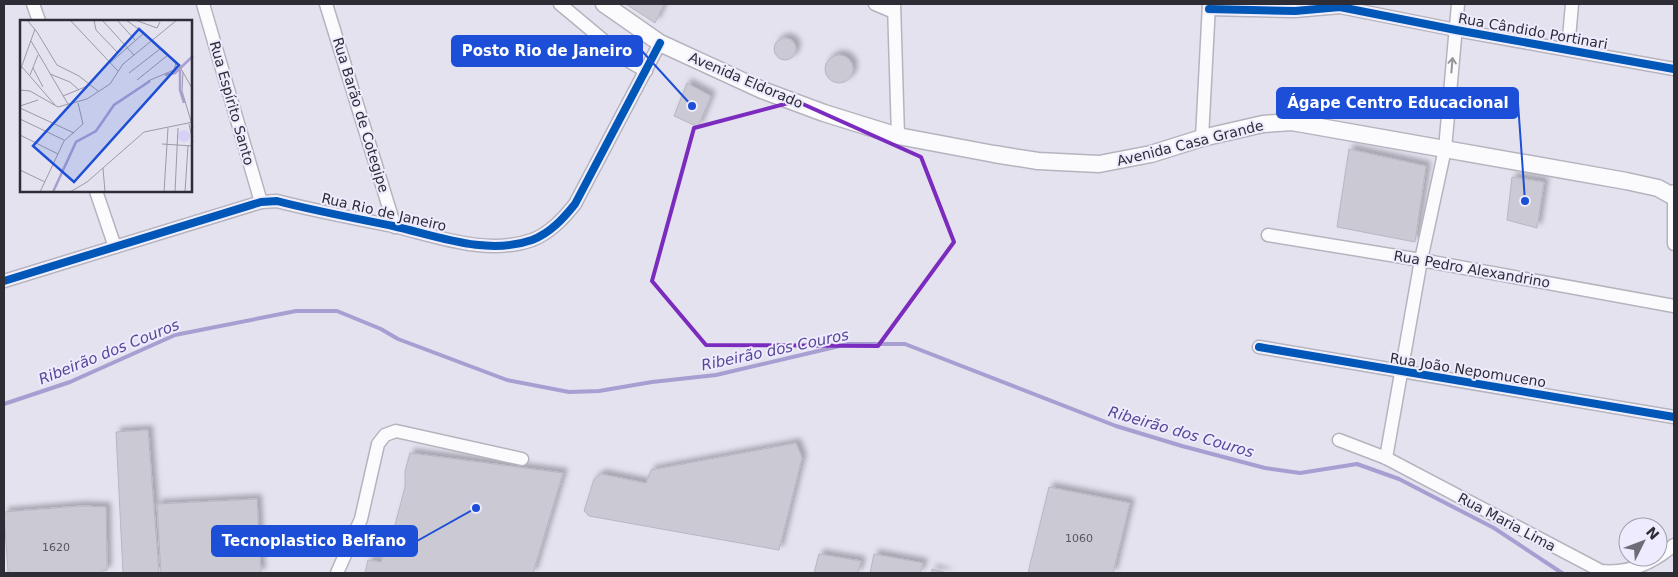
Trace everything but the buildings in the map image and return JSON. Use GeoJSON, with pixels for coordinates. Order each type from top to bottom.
{"type":"FeatureCollection","features":[{"type":"Feature","properties":{"kind":"main road","name":"Avenida Eldorado"},"geometry":{"type":"LineString","coordinates":[[604,4],[660,42],[762,90],[824,113],[898,136]]}},
{"type":"Feature","properties":{"kind":"main road","name":"Avenida Casa Grande"},"geometry":{"type":"LineString","coordinates":[[898,136],[1038,161],[1088,164],[1143,156],[1202,138],[1263,124],[1292,122],[1669,188],[1674,197]]}},
{"type":"Feature","properties":{"kind":"street"},"geometry":{"type":"LineString","coordinates":[[33,4],[39,20]]}},
{"type":"Feature","properties":{"kind":"street","name":"Rua Espírito Santo"},"geometry":{"type":"LineString","coordinates":[[203,4],[262,202]]}},
{"type":"Feature","properties":{"kind":"street","name":"Rua Barão de Cotegipe"},"geometry":{"type":"LineString","coordinates":[[326,4],[395,227]]}},
{"type":"Feature","properties":{"kind":"street"},"geometry":{"type":"LineString","coordinates":[[560,4],[627,60],[646,71]]}},
{"type":"Feature","properties":{"kind":"street"},"geometry":{"type":"LineString","coordinates":[[875,4],[894,8],[898,136]]}},
{"type":"Feature","properties":{"kind":"street"},"geometry":{"type":"LineString","coordinates":[[1386,458],[1422,260],[1445,149],[1458,4]]}},
{"type":"Feature","properties":{"kind":"street"},"geometry":{"type":"LineString","coordinates":[[1568,50],[1572,4]]}},
{"type":"Feature","properties":{"kind":"street","name":"Rua Cândido Portinari"},"geometry":{"type":"LineString","coordinates":[[1209,6],[1295,11],[1340,5],[1456,30],[1674,69]]}},
{"type":"Feature","properties":{"kind":"street"},"geometry":{"type":"LineString","coordinates":[[1202,138],[1209,6]]}},
{"type":"Feature","properties":{"kind":"street","name":"Rua Rio de Janeiro"},"geometry":{"type":"LineString","coordinates":[[4,281],[243,206],[262,202],[277,201],[464,243],[504,245],[530,240],[544,234],[560,222],[575,204],[660,42]]}},
{"type":"Feature","properties":{"kind":"street"},"geometry":{"type":"LineString","coordinates":[[96,192],[115,247]]}},
{"type":"Feature","properties":{"kind":"street"},"geometry":{"type":"LineString","coordinates":[[1674,197],[1674,244]]}},
{"type":"Feature","properties":{"kind":"street","name":"Rua Pedro Alexandrino"},"geometry":{"type":"LineString","coordinates":[[1268,235],[1422,260],[1674,306]]}},
{"type":"Feature","properties":{"kind":"street","name":"Rua João Nepomuceno"},"geometry":{"type":"LineString","coordinates":[[1259,347],[1401,373],[1674,417]]}},
{"type":"Feature","properties":{"kind":"street"},"geometry":{"type":"LineString","coordinates":[[337,573],[361,519],[378,444],[385,435],[396,431],[522,458]]}},
{"type":"Feature","properties":{"kind":"street","name":"Rua Maria Lima"},"geometry":{"type":"LineString","coordinates":[[1339,440],[1386,458],[1601,571],[1619,571],[1651,563],[1674,545]]}},
{"type":"Feature","properties":{"kind":"highlighted area"},"geometry":{"type":"Polygon","coordinates":[[[796,101],[921,157],[954,242],[878,346],[706,345],[652,281],[694,128],[796,101]]]}},
{"type":"Feature","properties":{"kind":"waterway","name":"Ribeirão dos Couros"},"geometry":{"type":"LineString","coordinates":[[4,404],[70,382],[175,335],[296,311],[337,311],[381,329],[398,339],[507,380],[569,392],[599,391],[652,382],[716,375],[848,344],[905,344],[1116,426],[1182,446],[1265,468],[1300,473],[1357,464],[1399,479],[1494,528],[1562,573]]}},
{"type":"Feature","properties":{"kind":"cycle path"},"geometry":{"type":"LineString","coordinates":[[1209,9],[1295,11],[1340,7],[1674,69]]}},
{"type":"Feature","properties":{"kind":"cycle path"},"geometry":{"type":"LineString","coordinates":[[4,281],[261,202],[277,201],[462,243],[497,246],[532,240],[545,234],[556,225],[575,204],[660,43]]}},
{"type":"Feature","properties":{"kind":"cycle path"},"geometry":{"type":"LineString","coordinates":[[1259,347],[1674,417]]}},
{"type":"Feature","properties":{"kind":"place","name":"Posto Rio de Janeiro"},"geometry":{"type":"Point","coordinates":[692,106]}},
{"type":"Feature","properties":{"kind":"place","name":"Ágape Centro Educacional"},"geometry":{"type":"Point","coordinates":[1525,201]}},
{"type":"Feature","properties":{"kind":"place","name":"Tecnoplastico Belfano"},"geometry":{"type":"Point","coordinates":[476,508]}}]}
